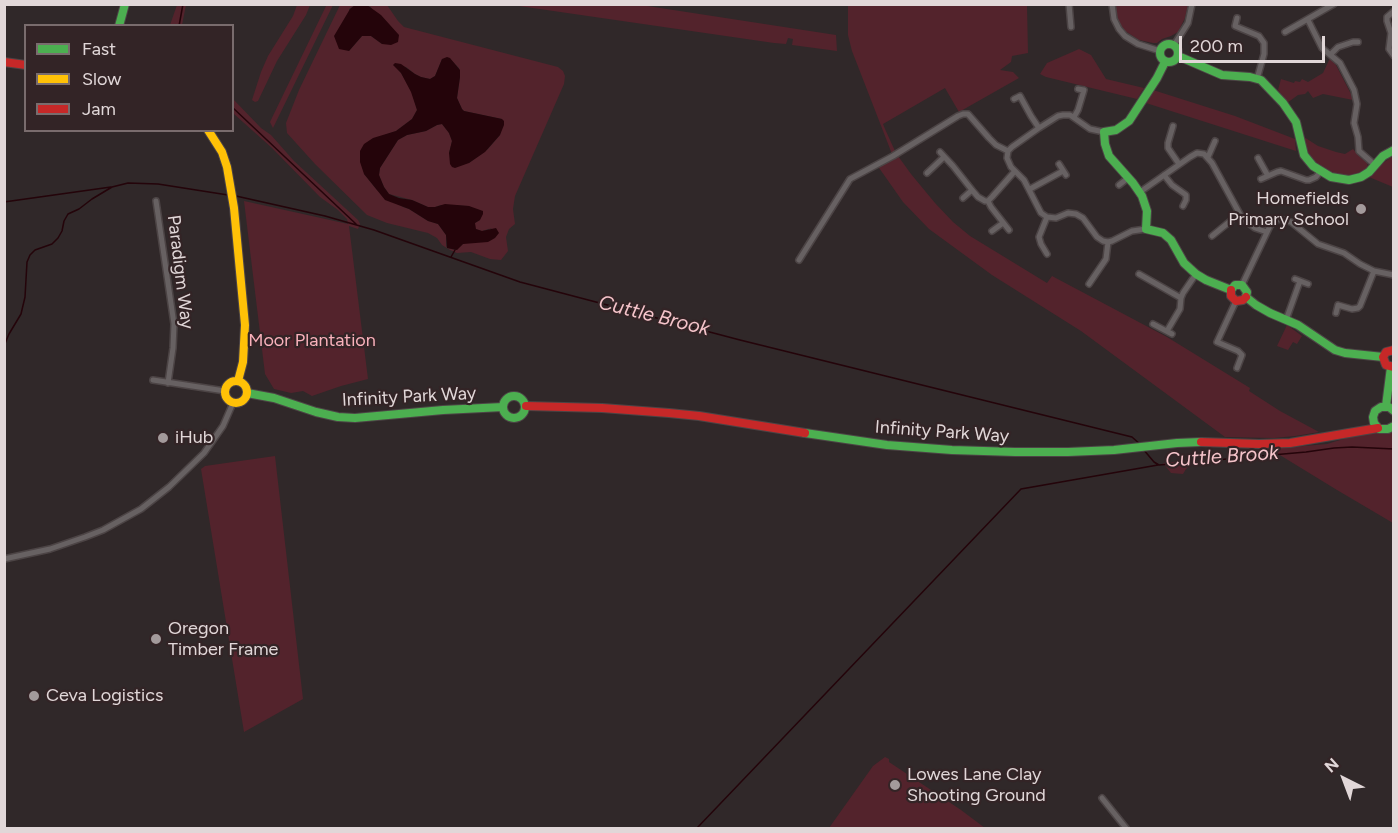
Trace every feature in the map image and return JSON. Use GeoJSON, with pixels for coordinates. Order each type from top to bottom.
{"type":"FeatureCollection","features":[{"type":"Feature","properties":{"kind":"street"},"geometry":{"type":"LineString","coordinates":[[120,24],[125,4]]}},
{"type":"Feature","properties":{"kind":"street"},"geometry":{"type":"LineString","coordinates":[[1061,21],[1071,23],[1070,4]]}},
{"type":"Feature","properties":{"kind":"street"},"geometry":{"type":"LineString","coordinates":[[1112,4],[1114,19],[1125,36],[1138,44],[1160,51]]}},
{"type":"Feature","properties":{"kind":"street"},"geometry":{"type":"LineString","coordinates":[[1174,45],[1188,22],[1192,4]]}},
{"type":"Feature","properties":{"kind":"street"},"geometry":{"type":"LineString","coordinates":[[1285,32],[1308,20],[1325,7],[1334,4]]}},
{"type":"Feature","properties":{"kind":"street"},"geometry":{"type":"LineString","coordinates":[[1394,11],[1387,17],[1391,33],[1389,49],[1394,56]]}},
{"type":"Feature","properties":{"kind":"street"},"geometry":{"type":"LineString","coordinates":[[1237,18],[1235,26],[1259,36],[1264,43],[1264,54],[1257,79]]}},
{"type":"Feature","properties":{"kind":"street"},"geometry":{"type":"LineString","coordinates":[[1308,20],[1323,48],[1340,63],[1356,97],[1354,123],[1359,151],[1376,165]]}},
{"type":"Feature","properties":{"kind":"street"},"geometry":{"type":"LineString","coordinates":[[1330,54],[1338,47],[1358,42]]}},
{"type":"Feature","properties":{"kind":"street"},"geometry":{"type":"LineString","coordinates":[[1165,45],[1174,45],[1178,50],[1178,56],[1172,62],[1165,62],[1160,51],[1165,45]]}},
{"type":"Feature","properties":{"kind":"street"},"geometry":{"type":"LineString","coordinates":[[1178,56],[1222,75],[1257,79],[1270,87],[1293,117],[1304,155],[1320,172],[1337,179],[1352,180],[1369,172],[1383,156],[1394,150]]}},
{"type":"Feature","properties":{"kind":"street"},"geometry":{"type":"LineString","coordinates":[[4,62],[24,65]]}},
{"type":"Feature","properties":{"kind":"street"},"geometry":{"type":"LineString","coordinates":[[1165,62],[1130,121],[1116,130],[1104,132],[1090,129],[1067,114],[1058,116],[1012,147],[1008,151],[1008,163],[1024,180],[1041,213],[1047,217],[1056,218],[1068,213],[1076,214],[1083,218],[1097,237],[1108,242],[1132,231],[1146,229],[1158,231],[1167,236],[1184,262],[1196,274],[1231,290]]}},
{"type":"Feature","properties":{"kind":"street"},"geometry":{"type":"LineString","coordinates":[[1074,117],[1084,90]]}},
{"type":"Feature","properties":{"kind":"street"},"geometry":{"type":"LineString","coordinates":[[1020,96],[1039,128]]}},
{"type":"Feature","properties":{"kind":"street"},"geometry":{"type":"LineString","coordinates":[[798,261],[850,179],[963,114],[968,114],[996,145],[1008,151]]}},
{"type":"Feature","properties":{"kind":"street"},"geometry":{"type":"LineString","coordinates":[[1173,126],[1168,148],[1179,164]]}},
{"type":"Feature","properties":{"kind":"street"},"geometry":{"type":"LineString","coordinates":[[209,132],[222,152],[232,189],[245,325],[243,362],[238,381]]}},
{"type":"Feature","properties":{"kind":"street"},"geometry":{"type":"LineString","coordinates":[[1104,132],[1109,156],[1140,192],[1144,201],[1147,211],[1146,229]]}},
{"type":"Feature","properties":{"kind":"street"},"geometry":{"type":"LineString","coordinates":[[1162,132],[1170,135]]}},
{"type":"Feature","properties":{"kind":"street"},"geometry":{"type":"LineString","coordinates":[[1208,157],[1215,141]]}},
{"type":"Feature","properties":{"kind":"street"},"geometry":{"type":"LineString","coordinates":[[1140,192],[1190,157],[1197,153],[1204,154],[1212,163],[1239,214],[1250,225],[1267,232]]}},
{"type":"Feature","properties":{"kind":"street"},"geometry":{"type":"LineString","coordinates":[[927,173],[942,155],[981,200],[988,201]]}},
{"type":"Feature","properties":{"kind":"street"},"geometry":{"type":"LineString","coordinates":[[1258,159],[1268,176]]}},
{"type":"Feature","properties":{"kind":"street"},"geometry":{"type":"LineString","coordinates":[[1030,189],[1064,173],[1059,164]]}},
{"type":"Feature","properties":{"kind":"street"},"geometry":{"type":"LineString","coordinates":[[988,201],[1015,171]]}},
{"type":"Feature","properties":{"kind":"street"},"geometry":{"type":"LineString","coordinates":[[1261,180],[1281,171],[1309,180],[1320,172]]}},
{"type":"Feature","properties":{"kind":"street"},"geometry":{"type":"LineString","coordinates":[[1164,175],[1172,185],[1186,195]]}},
{"type":"Feature","properties":{"kind":"street"},"geometry":{"type":"LineString","coordinates":[[1119,186],[1128,178]]}},
{"type":"Feature","properties":{"kind":"street"},"geometry":{"type":"LineString","coordinates":[[963,198],[972,190]]}},
{"type":"Feature","properties":{"kind":"street"},"geometry":{"type":"LineString","coordinates":[[1186,195],[1193,191]]}},
{"type":"Feature","properties":{"kind":"street"},"geometry":{"type":"LineString","coordinates":[[1183,206],[1186,195]]}},
{"type":"Feature","properties":{"kind":"street","name":"Paradigm Way"},"geometry":{"type":"LineString","coordinates":[[156,201],[174,324],[168,383]]}},
{"type":"Feature","properties":{"kind":"street"},"geometry":{"type":"LineString","coordinates":[[988,201],[1009,230]]}},
{"type":"Feature","properties":{"kind":"street"},"geometry":{"type":"LineString","coordinates":[[1212,236],[1239,214]]}},
{"type":"Feature","properties":{"kind":"street"},"geometry":{"type":"LineString","coordinates":[[1047,217],[1039,237],[1047,254]]}},
{"type":"Feature","properties":{"kind":"street"},"geometry":{"type":"LineString","coordinates":[[1242,285],[1270,226],[1280,219],[1288,220],[1314,242],[1344,253],[1374,271],[1394,275]]}},
{"type":"Feature","properties":{"kind":"street"},"geometry":{"type":"LineString","coordinates":[[1214,222],[1220,229]]}},
{"type":"Feature","properties":{"kind":"street"},"geometry":{"type":"LineString","coordinates":[[992,231],[1003,223]]}},
{"type":"Feature","properties":{"kind":"street"},"geometry":{"type":"LineString","coordinates":[[1089,284],[1106,259],[1108,242]]}},
{"type":"Feature","properties":{"kind":"street"},"geometry":{"type":"LineString","coordinates":[[1036,250],[1042,247]]}},
{"type":"Feature","properties":{"kind":"street"},"geometry":{"type":"LineString","coordinates":[[1100,269],[1106,273]]}},
{"type":"Feature","properties":{"kind":"street"},"geometry":{"type":"LineString","coordinates":[[1336,312],[1340,302],[1352,309],[1360,306],[1374,271]]}},
{"type":"Feature","properties":{"kind":"street"},"geometry":{"type":"LineString","coordinates":[[1139,274],[1181,298]]}},
{"type":"Feature","properties":{"kind":"street"},"geometry":{"type":"LineString","coordinates":[[1153,324],[1170,332],[1180,309],[1181,298],[1196,274]]}},
{"type":"Feature","properties":{"kind":"street"},"geometry":{"type":"LineString","coordinates":[[1146,288],[1150,280]]}},
{"type":"Feature","properties":{"kind":"street"},"geometry":{"type":"LineString","coordinates":[[1286,320],[1298,280],[1308,284]]}},
{"type":"Feature","properties":{"kind":"street"},"geometry":{"type":"LineString","coordinates":[[1235,285],[1242,285],[1248,292],[1243,300],[1236,301],[1231,296],[1231,290],[1235,285]]}},
{"type":"Feature","properties":{"kind":"street"},"geometry":{"type":"LineString","coordinates":[[1246,297],[1270,313],[1298,325],[1335,350],[1383,357]]}},
{"type":"Feature","properties":{"kind":"street"},"geometry":{"type":"LineString","coordinates":[[1213,349],[1236,301]]}},
{"type":"Feature","properties":{"kind":"street"},"geometry":{"type":"LineString","coordinates":[[1217,342],[1242,355]]}},
{"type":"Feature","properties":{"kind":"street"},"geometry":{"type":"LineString","coordinates":[[1383,357],[1393,348]]}},
{"type":"Feature","properties":{"kind":"street"},"geometry":{"type":"LineString","coordinates":[[1242,355],[1249,354]]}},
{"type":"Feature","properties":{"kind":"street"},"geometry":{"type":"LineString","coordinates":[[1237,368],[1242,355]]}},
{"type":"Feature","properties":{"kind":"street"},"geometry":{"type":"LineString","coordinates":[[1383,357],[1386,365],[1392,367],[1390,409]]}},
{"type":"Feature","properties":{"kind":"street"},"geometry":{"type":"LineString","coordinates":[[153,380],[225,391]]}},
{"type":"Feature","properties":{"kind":"street"},"geometry":{"type":"LineString","coordinates":[[238,381],[245,386],[247,393],[241,403],[233,403],[227,399],[225,391],[228,384],[238,381]]}},
{"type":"Feature","properties":{"kind":"street","name":"Infinity Park Way"},"geometry":{"type":"LineString","coordinates":[[247,393],[274,398],[316,412],[355,418],[432,410],[503,407]]}},
{"type":"Feature","properties":{"kind":"street"},"geometry":{"type":"LineString","coordinates":[[516,395],[523,399],[526,406],[521,416],[513,418],[506,415],[503,407],[506,399],[516,395]]}},
{"type":"Feature","properties":{"kind":"street"},"geometry":{"type":"LineString","coordinates":[[4,559],[50,549],[85,537],[141,509],[176,481],[204,453],[223,426],[233,403]]}},
{"type":"Feature","properties":{"kind":"street","name":"Infinity Park Way"},"geometry":{"type":"LineString","coordinates":[[526,406],[602,408],[699,416],[848,440],[952,450],[1043,452],[1114,450],[1207,442],[1290,443],[1317,440],[1357,430],[1378,428],[1385,430],[1393,427]]}},
{"type":"Feature","properties":{"kind":"street","name":"Infinity Park Way"},"geometry":{"type":"LineString","coordinates":[[1357,430],[1368,423],[1377,409],[1390,409]]}},
{"type":"Feature","properties":{"kind":"street"},"geometry":{"type":"LineString","coordinates":[[1373,417],[1378,428]]}},
{"type":"Feature","properties":{"kind":"street"},"geometry":{"type":"LineString","coordinates":[[1101,798],[1126,828]]}},
{"type":"Feature","properties":{"kind":"green space"},"geometry":{"type":"Polygon","coordinates":[[[327,4],[333,5],[273,128],[270,122],[327,4]]]}},
{"type":"Feature","properties":{"kind":"green space"},"geometry":{"type":"Polygon","coordinates":[[[1116,4],[1188,5],[1178,32],[1157,43],[1139,40],[1125,31],[1118,21],[1115,6],[1116,4]]]}},
{"type":"Feature","properties":{"kind":"green space"},"geometry":{"type":"Polygon","coordinates":[[[177,5],[186,5],[182,24],[170,24],[177,5]]]}},
{"type":"Feature","properties":{"kind":"green space"},"geometry":{"type":"Polygon","coordinates":[[[297,5],[310,5],[277,61],[258,101],[255,102],[252,100],[261,72],[297,5]]]}},
{"type":"Feature","properties":{"kind":"green space"},"geometry":{"type":"Polygon","coordinates":[[[340,5],[355,5],[349,9],[349,51],[362,36],[371,36],[382,44],[371,7],[367,5],[387,5],[404,27],[558,67],[565,76],[564,84],[515,196],[513,209],[515,224],[509,229],[506,237],[508,251],[501,260],[490,259],[471,252],[457,253],[450,250],[442,245],[437,238],[428,233],[387,223],[367,215],[287,133],[286,123],[299,90],[340,5]],[[442,59],[435,76],[430,79],[415,74],[406,67],[394,65],[412,92],[417,110],[412,119],[396,131],[385,135],[364,174],[377,190],[428,221],[438,224],[446,235],[447,248],[455,250],[492,228],[482,231],[475,229],[475,223],[480,220],[469,206],[428,207],[389,194],[379,175],[380,168],[398,140],[437,125],[442,124],[449,133],[452,141],[449,153],[469,163],[488,149],[500,135],[502,119],[462,109],[457,98],[459,68],[452,61],[442,59]]]}},
{"type":"Feature","properties":{"kind":"green space"},"geometry":{"type":"Polygon","coordinates":[[[512,5],[641,5],[836,35],[837,51],[792,45],[793,39],[788,38],[786,44],[774,43],[512,5]]]}},
{"type":"Feature","properties":{"kind":"green space"},"geometry":{"type":"Polygon","coordinates":[[[848,5],[1027,5],[1028,53],[1012,56],[1011,62],[1000,70],[1013,72],[1019,78],[959,112],[945,88],[883,124],[895,151],[892,154],[852,51],[848,35],[848,5]]]}},
{"type":"Feature","properties":{"kind":"green space"},"geometry":{"type":"Polygon","coordinates":[[[1079,49],[1091,55],[1106,79],[1144,88],[1137,99],[1040,74],[1047,63],[1079,49]]]}},
{"type":"Feature","properties":{"kind":"green space"},"geometry":{"type":"Polygon","coordinates":[[[1330,58],[1336,65],[1353,100],[1323,94],[1313,98],[1308,91],[1287,103],[1278,90],[1281,79],[1294,83],[1302,79],[1308,82],[1323,73],[1330,58]]]}},
{"type":"Feature","properties":{"kind":"green space"},"geometry":{"type":"Polygon","coordinates":[[[1153,90],[1235,116],[1295,139],[1296,151],[1146,103],[1153,90]]]}},
{"type":"Feature","properties":{"kind":"green space","name":"Moor Plantation"},"geometry":{"type":"Polygon","coordinates":[[[234,100],[360,224],[358,229],[349,226],[368,379],[312,396],[303,391],[291,393],[274,389],[265,374],[244,201],[348,224],[347,219],[338,210],[320,197],[272,148],[234,114],[234,100]]]}},
{"type":"Feature","properties":{"kind":"green space"},"geometry":{"type":"Polygon","coordinates":[[[1304,137],[1318,146],[1336,152],[1345,154],[1353,149],[1367,162],[1368,168],[1353,176],[1334,175],[1314,164],[1307,154],[1304,137]]]}},
{"type":"Feature","properties":{"kind":"green space"},"geometry":{"type":"Polygon","coordinates":[[[898,156],[935,203],[970,236],[1047,283],[1052,276],[1167,337],[1250,388],[1249,391],[1280,411],[1319,432],[1274,438],[1225,437],[1081,331],[992,275],[929,229],[903,202],[877,165],[898,156]]]}},
{"type":"Feature","properties":{"kind":"green space"},"geometry":{"type":"Polygon","coordinates":[[[1393,156],[1393,187],[1369,177],[1383,163],[1393,156]]]}},
{"type":"Feature","properties":{"kind":"green space"},"geometry":{"type":"Polygon","coordinates":[[[1287,325],[1302,336],[1297,344],[1293,342],[1288,350],[1277,346],[1287,325]]]}},
{"type":"Feature","properties":{"kind":"green space"},"geometry":{"type":"Polygon","coordinates":[[[1393,431],[1393,523],[1270,449],[1327,444],[1360,434],[1372,432],[1384,434],[1393,431]]]}},
{"type":"Feature","properties":{"kind":"green space"},"geometry":{"type":"Polygon","coordinates":[[[275,456],[303,699],[244,732],[201,469],[205,466],[275,456]]]}},
{"type":"Feature","properties":{"kind":"green space"},"geometry":{"type":"Polygon","coordinates":[[[1192,460],[1192,464],[1183,474],[1171,473],[1163,463],[1192,460]]]}},
{"type":"Feature","properties":{"kind":"green space","name":"Lowes Lane Clay Shooting Ground"},"geometry":{"type":"Polygon","coordinates":[[[885,757],[985,828],[829,828],[873,766],[885,757]]]}},
{"type":"Feature","properties":{"kind":"shaded area"},"geometry":{"type":"Polygon","coordinates":[[[355,5],[367,5],[381,15],[399,35],[398,42],[391,45],[382,44],[371,36],[362,36],[349,51],[339,49],[334,36],[350,9],[355,5]]]}},
{"type":"Feature","properties":{"kind":"shaded area"},"geometry":{"type":"Polygon","coordinates":[[[447,57],[460,70],[457,98],[462,109],[502,119],[504,125],[500,135],[485,152],[469,163],[455,168],[450,164],[449,153],[452,141],[449,133],[442,124],[437,125],[398,140],[380,168],[379,175],[389,194],[399,198],[412,200],[428,207],[445,204],[469,206],[483,211],[480,220],[475,223],[476,229],[482,231],[496,228],[499,233],[488,242],[463,244],[457,250],[447,248],[446,235],[438,224],[385,200],[364,174],[360,162],[360,151],[364,144],[373,138],[396,131],[412,119],[417,110],[401,73],[393,65],[401,64],[415,74],[430,79],[435,76],[442,59],[447,57]]]}},
{"type":"Feature","properties":{"kind":"waterway"},"geometry":{"type":"LineString","coordinates":[[179,24],[183,4]]}},
{"type":"Feature","properties":{"kind":"waterway"},"geometry":{"type":"LineString","coordinates":[[234,109],[356,224]]}},
{"type":"Feature","properties":{"kind":"waterway","name":"Cuttle Brook"},"geometry":{"type":"LineString","coordinates":[[4,346],[21,314],[25,297],[27,262],[30,255],[35,250],[52,244],[58,238],[68,214],[112,187],[128,183],[158,184],[228,195]]}},
{"type":"Feature","properties":{"kind":"waterway"},"geometry":{"type":"LineString","coordinates":[[4,202],[111,187]]}},
{"type":"Feature","properties":{"kind":"waterway","name":"Cuttle Brook"},"geometry":{"type":"LineString","coordinates":[[236,196],[325,216],[374,230],[520,282],[740,340],[1132,437],[1141,445]]}},
{"type":"Feature","properties":{"kind":"waterway"},"geometry":{"type":"LineString","coordinates":[[451,257],[455,250]]}},
{"type":"Feature","properties":{"kind":"waterway","name":"Cuttle Brook"},"geometry":{"type":"LineString","coordinates":[[1143,449],[1159,465],[1334,448],[1394,449]]}},
{"type":"Feature","properties":{"kind":"waterway"},"geometry":{"type":"LineString","coordinates":[[697,828],[1021,489],[1158,465]]}},
{"type":"Feature","properties":{"kind":"traffic: fast"},"geometry":{"type":"LineString","coordinates":[[120,24],[125,4]]}},
{"type":"Feature","properties":{"kind":"traffic: fast"},"geometry":{"type":"LineString","coordinates":[[1165,44],[1173,44],[1178,49],[1178,53],[1176,60],[1165,62],[1160,57],[1160,49],[1165,44]]}},
{"type":"Feature","properties":{"kind":"traffic: fast"},"geometry":{"type":"LineString","coordinates":[[1178,56],[1222,75],[1261,80],[1283,103],[1296,122],[1304,155],[1313,166],[1331,177],[1349,180],[1361,177],[1369,172],[1383,156],[1394,150]]}},
{"type":"Feature","properties":{"kind":"traffic: fast"},"geometry":{"type":"LineString","coordinates":[[1165,62],[1129,121],[1116,130],[1104,132],[1105,144],[1109,156],[1142,196],[1147,211],[1146,229],[1163,233],[1171,240],[1184,263],[1196,274],[1231,290]]}},
{"type":"Feature","properties":{"kind":"traffic: fast"},"geometry":{"type":"LineString","coordinates":[[1231,290],[1235,285],[1242,285],[1247,292],[1246,297]]}},
{"type":"Feature","properties":{"kind":"traffic: fast"},"geometry":{"type":"LineString","coordinates":[[1246,297],[1270,313],[1298,325],[1335,350],[1383,357]]}},
{"type":"Feature","properties":{"kind":"traffic: fast"},"geometry":{"type":"LineString","coordinates":[[1386,406],[1391,367]]}},
{"type":"Feature","properties":{"kind":"traffic: fast"},"geometry":{"type":"LineString","coordinates":[[247,393],[274,398],[316,412],[355,418],[503,407]]}},
{"type":"Feature","properties":{"kind":"traffic: fast"},"geometry":{"type":"LineString","coordinates":[[510,396],[518,396],[525,403],[525,407],[525,411],[518,418],[510,418],[503,411],[503,403],[510,396]]}},
{"type":"Feature","properties":{"kind":"traffic: fast"},"geometry":{"type":"LineString","coordinates":[[1394,411],[1389,407],[1381,407],[1375,411],[1373,417],[1379,429],[1394,426]]}},
{"type":"Feature","properties":{"kind":"traffic: fast"},"geometry":{"type":"LineString","coordinates":[[805,433],[887,445],[1015,452],[1114,450],[1201,442]]}},
{"type":"Feature","properties":{"kind":"traffic: slow"},"geometry":{"type":"LineString","coordinates":[[209,132],[222,152],[227,167],[234,208],[245,325],[243,362],[238,381]]}},
{"type":"Feature","properties":{"kind":"traffic: slow"},"geometry":{"type":"LineString","coordinates":[[236,381],[244,384],[247,392],[244,400],[236,403],[228,400],[225,392],[228,384],[236,381]]}},
{"type":"Feature","properties":{"kind":"traffic: jam"},"geometry":{"type":"LineString","coordinates":[[4,62],[24,65]]}},
{"type":"Feature","properties":{"kind":"traffic: jam"},"geometry":{"type":"LineString","coordinates":[[1231,290],[1231,296],[1236,301],[1246,297]]}},
{"type":"Feature","properties":{"kind":"traffic: jam"},"geometry":{"type":"LineString","coordinates":[[1394,350],[1386,352],[1383,357],[1386,365],[1394,367]]}},
{"type":"Feature","properties":{"kind":"traffic: jam"},"geometry":{"type":"LineString","coordinates":[[526,406],[669,413],[805,433]]}},
{"type":"Feature","properties":{"kind":"traffic: jam"},"geometry":{"type":"LineString","coordinates":[[1201,442],[1290,443],[1378,428]]}},
{"type":"Feature","properties":{"kind":"place","name":"Homefields Primary School"},"geometry":{"type":"Point","coordinates":[1361,209]}},
{"type":"Feature","properties":{"kind":"place","name":"iHub"},"geometry":{"type":"Point","coordinates":[163,438]}},
{"type":"Feature","properties":{"kind":"place","name":"Oregon Timber Frame"},"geometry":{"type":"Point","coordinates":[156,639]}},
{"type":"Feature","properties":{"kind":"place","name":"Ceva Logistics"},"geometry":{"type":"Point","coordinates":[34,696]}},
{"type":"Feature","properties":{"kind":"place","name":"Lowes Lane Clay Shooting Ground"},"geometry":{"type":"Point","coordinates":[895,785]}}]}
